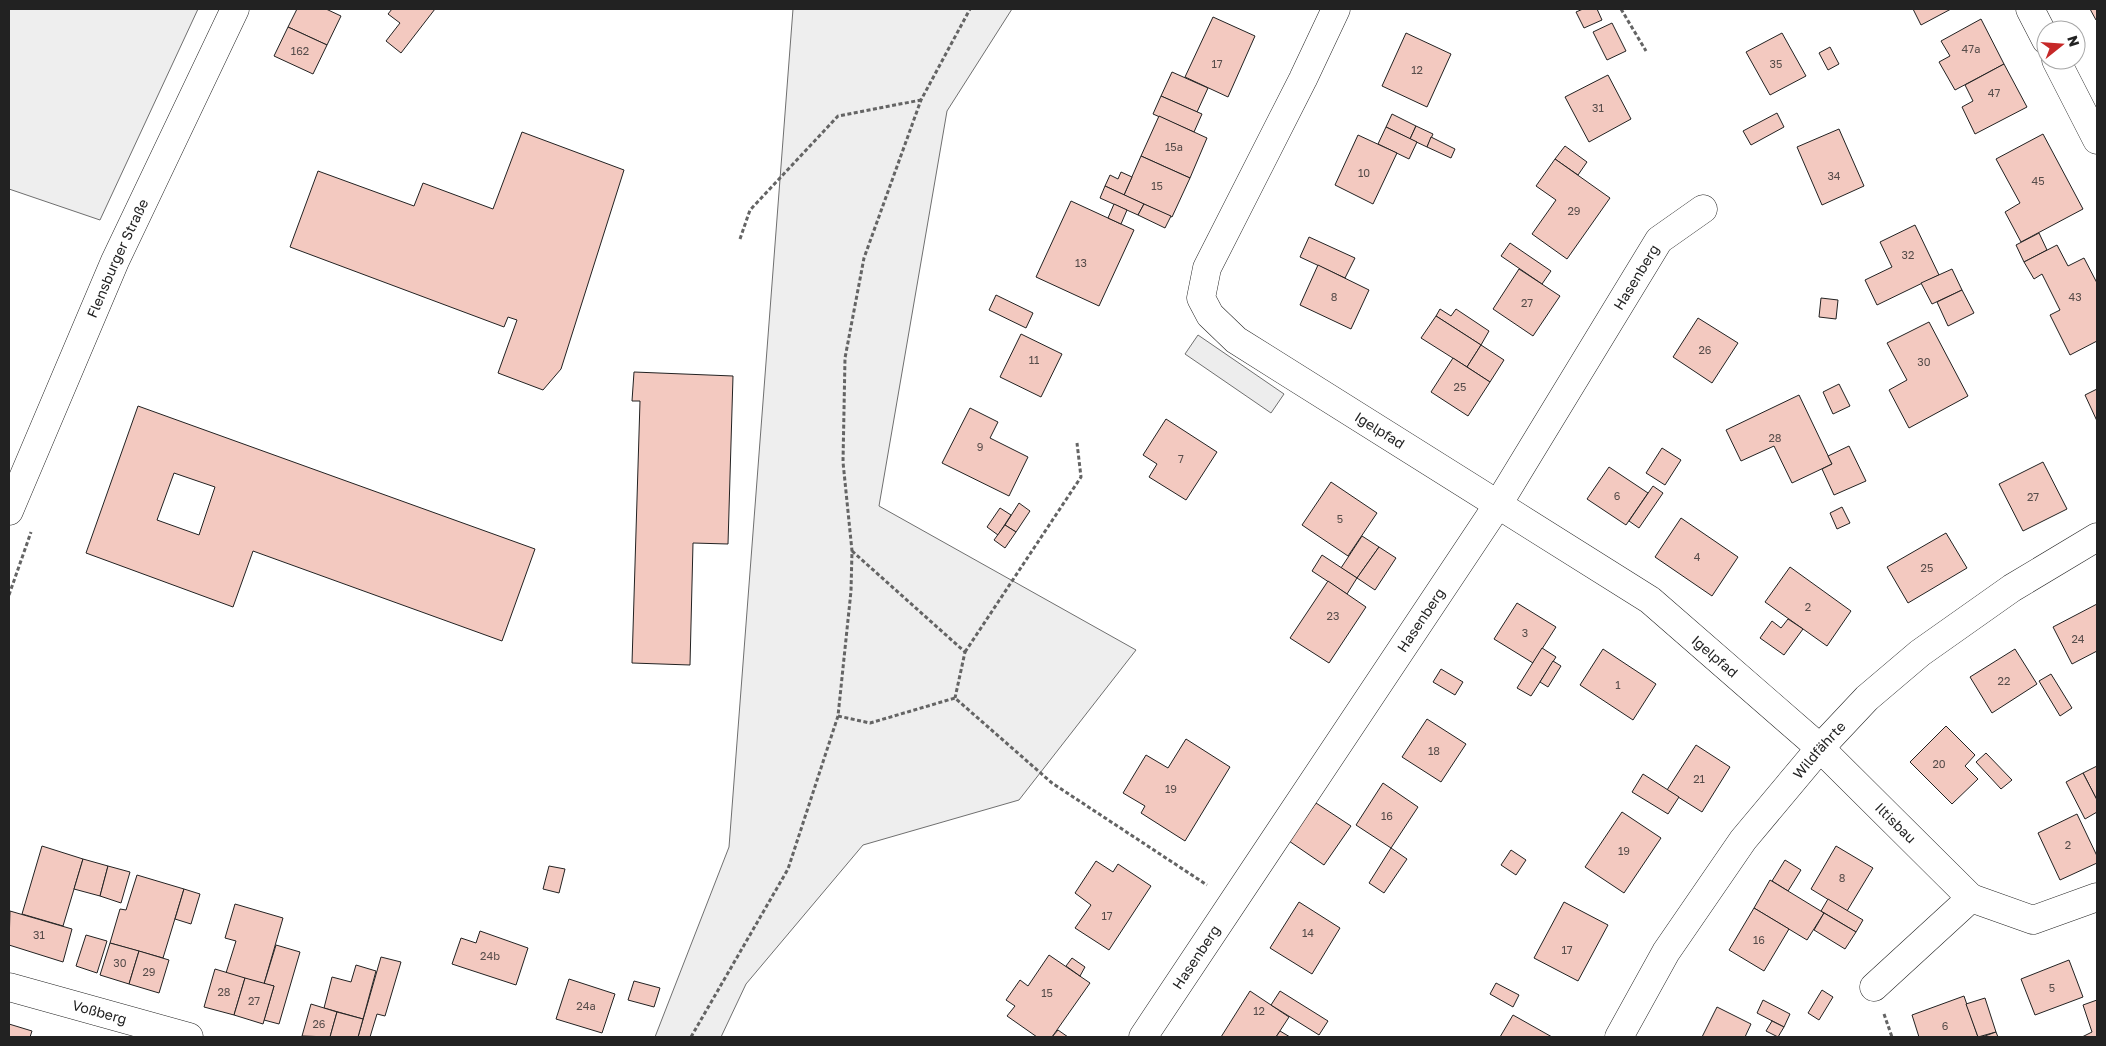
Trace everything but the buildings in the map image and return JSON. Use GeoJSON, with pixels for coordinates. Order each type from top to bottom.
{"type":"FeatureCollection","features":[{"type":"Feature","properties":{"kind":"street","name":"Flensburger Straße"},"geometry":{"type":"LineString","coordinates":[[9,511],[115,261],[235,9]]}},
{"type":"Feature","properties":{"kind":"street","name":"Igelpfad"},"geometry":{"type":"LineString","coordinates":[[1336,9],[1303,79],[1207,268],[1201,298],[1210,315],[1236,340],[1497,506],[1650,600],[1820,748]]}},
{"type":"Feature","properties":{"kind":"street"},"geometry":{"type":"LineString","coordinates":[[2030,9],[2036,21]]}},
{"type":"Feature","properties":{"kind":"street"},"geometry":{"type":"LineString","coordinates":[[2061,70],[2097,140]]}},
{"type":"Feature","properties":{"kind":"street","name":"Hasenberg"},"geometry":{"type":"LineString","coordinates":[[1143,1037],[1497,506],[1659,240],[1703,209]]}},
{"type":"Feature","properties":{"kind":"street","name":"Wildfährte"},"geometry":{"type":"LineString","coordinates":[[1619,1037],[1666,952],[1738,848],[1820,748],[1866,698],[1920,652],[2012,588],[2097,537]]}},
{"type":"Feature","properties":{"kind":"street","name":"Iltisbau"},"geometry":{"type":"LineString","coordinates":[[1820,748],[1972,898],[2033,920],[2097,897]]}},
{"type":"Feature","properties":{"kind":"street"},"geometry":{"type":"LineString","coordinates":[[1874,987],[1972,898]]}},
{"type":"Feature","properties":{"kind":"street","name":"Voßberg"},"geometry":{"type":"LineString","coordinates":[[9,987],[190,1037]]}},
{"type":"Feature","properties":{"kind":"path"},"geometry":{"type":"LineString","coordinates":[[691,1037],[788,869],[838,716],[852,591],[852,551],[843,462],[845,358],[864,258],[921,100],[970,9]]}},
{"type":"Feature","properties":{"kind":"path"},"geometry":{"type":"LineString","coordinates":[[1620,9],[1646,51]]}},
{"type":"Feature","properties":{"kind":"path"},"geometry":{"type":"LineString","coordinates":[[740,239],[750,210],[838,116],[921,100]]}},
{"type":"Feature","properties":{"kind":"path"},"geometry":{"type":"LineString","coordinates":[[955,698],[965,652],[1081,477],[1077,443]]}},
{"type":"Feature","properties":{"kind":"path"},"geometry":{"type":"LineString","coordinates":[[852,551],[965,652]]}},
{"type":"Feature","properties":{"kind":"path"},"geometry":{"type":"LineString","coordinates":[[838,716],[870,724],[955,698]]}},
{"type":"Feature","properties":{"kind":"path"},"geometry":{"type":"LineString","coordinates":[[955,698],[1052,784],[1232,902]]}},
{"type":"Feature","properties":{"kind":"shaded area"},"geometry":{"type":"Polygon","coordinates":[[[9,9],[198,9],[100,220],[9,189],[9,9]]]}},
{"type":"Feature","properties":{"kind":"shaded area"},"geometry":{"type":"Polygon","coordinates":[[[793,9],[1012,9],[947,111],[879,506],[1136,650],[1019,800],[863,845],[746,984],[721,1037],[655,1037],[729,847],[793,9]]]}},
{"type":"Feature","properties":{"kind":"shaded area"},"geometry":{"type":"Polygon","coordinates":[[[1198,335],[1284,394],[1271,413],[1185,354],[1198,335]]]}}]}
